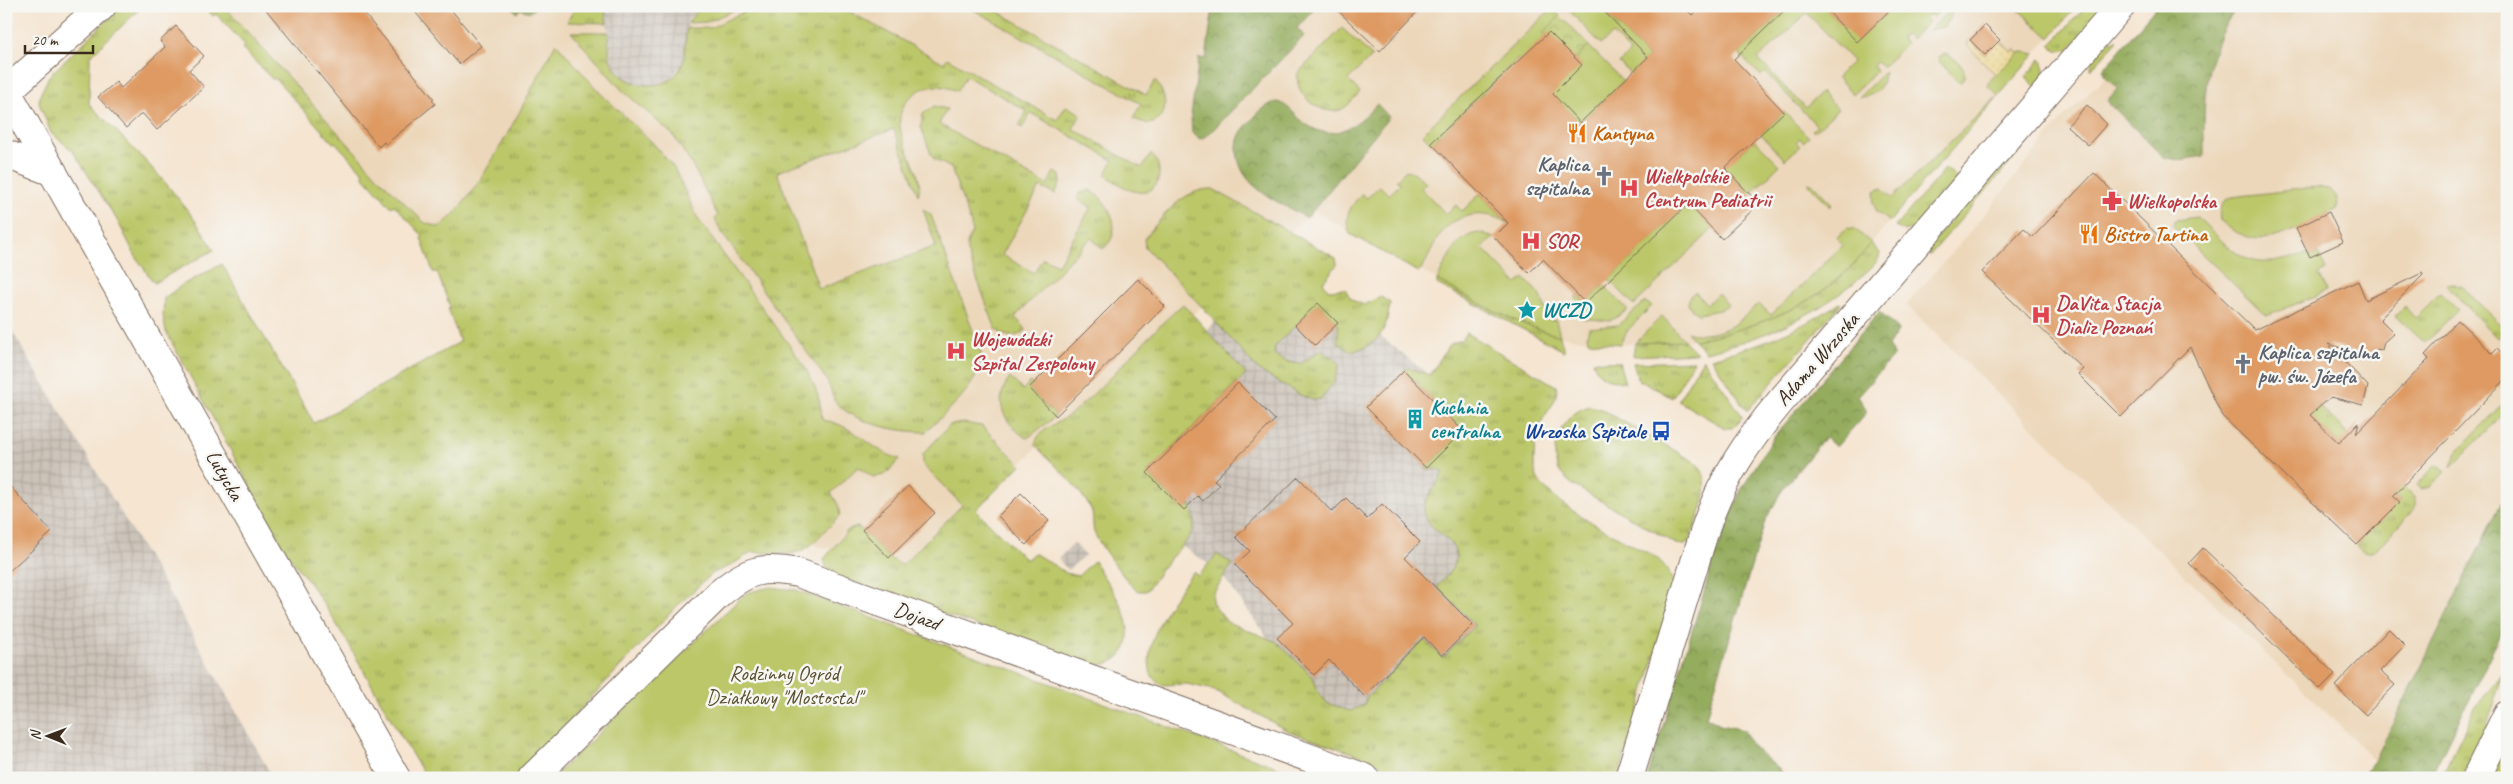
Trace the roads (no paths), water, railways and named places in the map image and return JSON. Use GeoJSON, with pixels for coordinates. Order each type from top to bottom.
{"type":"FeatureCollection","features":[{"type":"Feature","properties":{"kind":"street"},"geometry":{"type":"LineString","coordinates":[[6,91],[102,6]]}},
{"type":"Feature","properties":{"kind":"street","name":"Adama Wrzoska"},"geometry":{"type":"LineString","coordinates":[[1629,778],[1706,526],[1730,470],[1780,402],[2122,6]]}},
{"type":"Feature","properties":{"kind":"street","name":"Lutycka"},"geometry":{"type":"LineString","coordinates":[[6,91],[396,778]]}},
{"type":"Feature","properties":{"kind":"street"},"geometry":{"type":"LineString","coordinates":[[6,154],[53,172]]}},
{"type":"Feature","properties":{"kind":"street","name":"Dojazd"},"geometry":{"type":"LineString","coordinates":[[532,778],[725,589],[737,579],[755,570],[777,569],[798,573],[1365,778]]}},
{"type":"Feature","properties":{"kind":"street"},"geometry":{"type":"LineString","coordinates":[[2476,778],[2507,715]]}},
{"type":"Feature","properties":{"kind":"place","name":"Kantyna"},"geometry":{"type":"Point","coordinates":[1577,133]}},
{"type":"Feature","properties":{"kind":"place","name":"Kaplica szpitalna"},"geometry":{"type":"Point","coordinates":[1604,176]}},
{"type":"Feature","properties":{"kind":"place","name":"Wielkpolskie Centrum Pediatrii"},"geometry":{"type":"Point","coordinates":[1629,188]}},
{"type":"Feature","properties":{"kind":"place","name":"Wielkopolska"},"geometry":{"type":"Point","coordinates":[2112,201]}},
{"type":"Feature","properties":{"kind":"place","name":"Bistro Tartina"},"geometry":{"type":"Point","coordinates":[2089,234]}},
{"type":"Feature","properties":{"kind":"place","name":"SOR"},"geometry":{"type":"Point","coordinates":[1531,241]}},
{"type":"Feature","properties":{"kind":"place","name":"WCZD"},"geometry":{"type":"Point","coordinates":[1527,310]}},
{"type":"Feature","properties":{"kind":"place","name":"DaVita Stacja Dializ Poznań"},"geometry":{"type":"Point","coordinates":[2041,315]}},
{"type":"Feature","properties":{"kind":"place","name":"Wojewódzki Szpital Zespolony"},"geometry":{"type":"Point","coordinates":[956,351]}},
{"type":"Feature","properties":{"kind":"place","name":"Kaplica szpitalna pw. św. Józefa"},"geometry":{"type":"Point","coordinates":[2243,364]}},
{"type":"Feature","properties":{"kind":"place","name":"Kuchnia centralna"},"geometry":{"type":"Point","coordinates":[1415,419]}},
{"type":"Feature","properties":{"kind":"place","name":"Wrzoska Szpitale"},"geometry":{"type":"Point","coordinates":[1661,431]}},
{"type":"Feature","properties":{"kind":"park label","name":"Rodzinny Ogród Działkowy \"Mostostal\""},"geometry":{"type":"Point","coordinates":[784,685]}}]}
